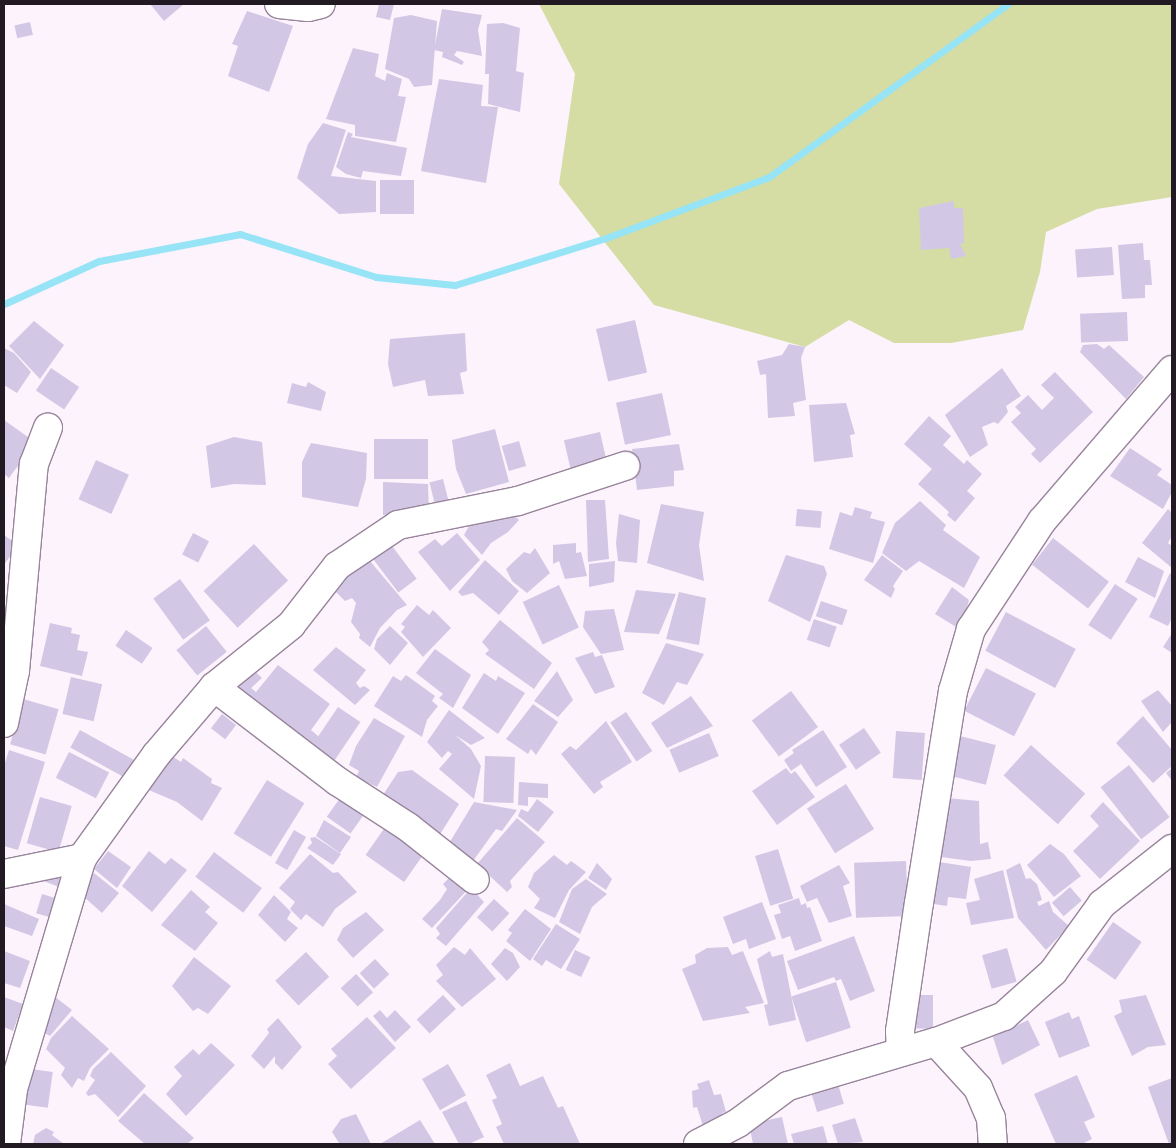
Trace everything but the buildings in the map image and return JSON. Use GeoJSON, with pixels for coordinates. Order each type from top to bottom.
{"type":"FeatureCollection","features":[{"type":"Feature","properties":{"kind":"street"},"geometry":{"type":"LineString","coordinates":[[279,4],[302,7],[321,4]]}},
{"type":"Feature","properties":{"kind":"street"},"geometry":{"type":"LineString","coordinates":[[901,1051],[900,1031],[950,710],[971,629],[1042,521],[1172,370]]}},
{"type":"Feature","properties":{"kind":"street"},"geometry":{"type":"LineString","coordinates":[[4,723],[15,671],[34,464],[48,428]]}},
{"type":"Feature","properties":{"kind":"street"},"geometry":{"type":"LineString","coordinates":[[6,1144],[13,1089],[82,858],[156,755],[214,687],[291,625],[337,566],[398,525],[518,501],[625,466]]}},
{"type":"Feature","properties":{"kind":"street"},"geometry":{"type":"LineString","coordinates":[[214,687],[337,781],[408,827],[475,880]]}},
{"type":"Feature","properties":{"kind":"street"},"geometry":{"type":"LineString","coordinates":[[698,1144],[738,1123],[788,1086],[936,1042],[1004,1016],[1053,972],[1102,904],[1172,849]]}},
{"type":"Feature","properties":{"kind":"street"},"geometry":{"type":"LineString","coordinates":[[4,874],[82,858]]}},
{"type":"Feature","properties":{"kind":"street"},"geometry":{"type":"LineString","coordinates":[[936,1042],[978,1088],[991,1118],[993,1144]]}},
{"type":"Feature","properties":{"kind":"green space"},"geometry":{"type":"Polygon","coordinates":[[[539,4],[1172,4],[1172,197],[1097,209],[1046,232],[1040,272],[1023,330],[951,343],[894,343],[849,320],[805,347],[654,305],[559,184],[575,74],[539,4]]]}},
{"type":"Feature","properties":{"kind":"waterway"},"geometry":{"type":"LineString","coordinates":[[4,304],[99,261],[240,234],[376,277],[455,285],[606,238],[769,177],[1008,4]]}}]}
